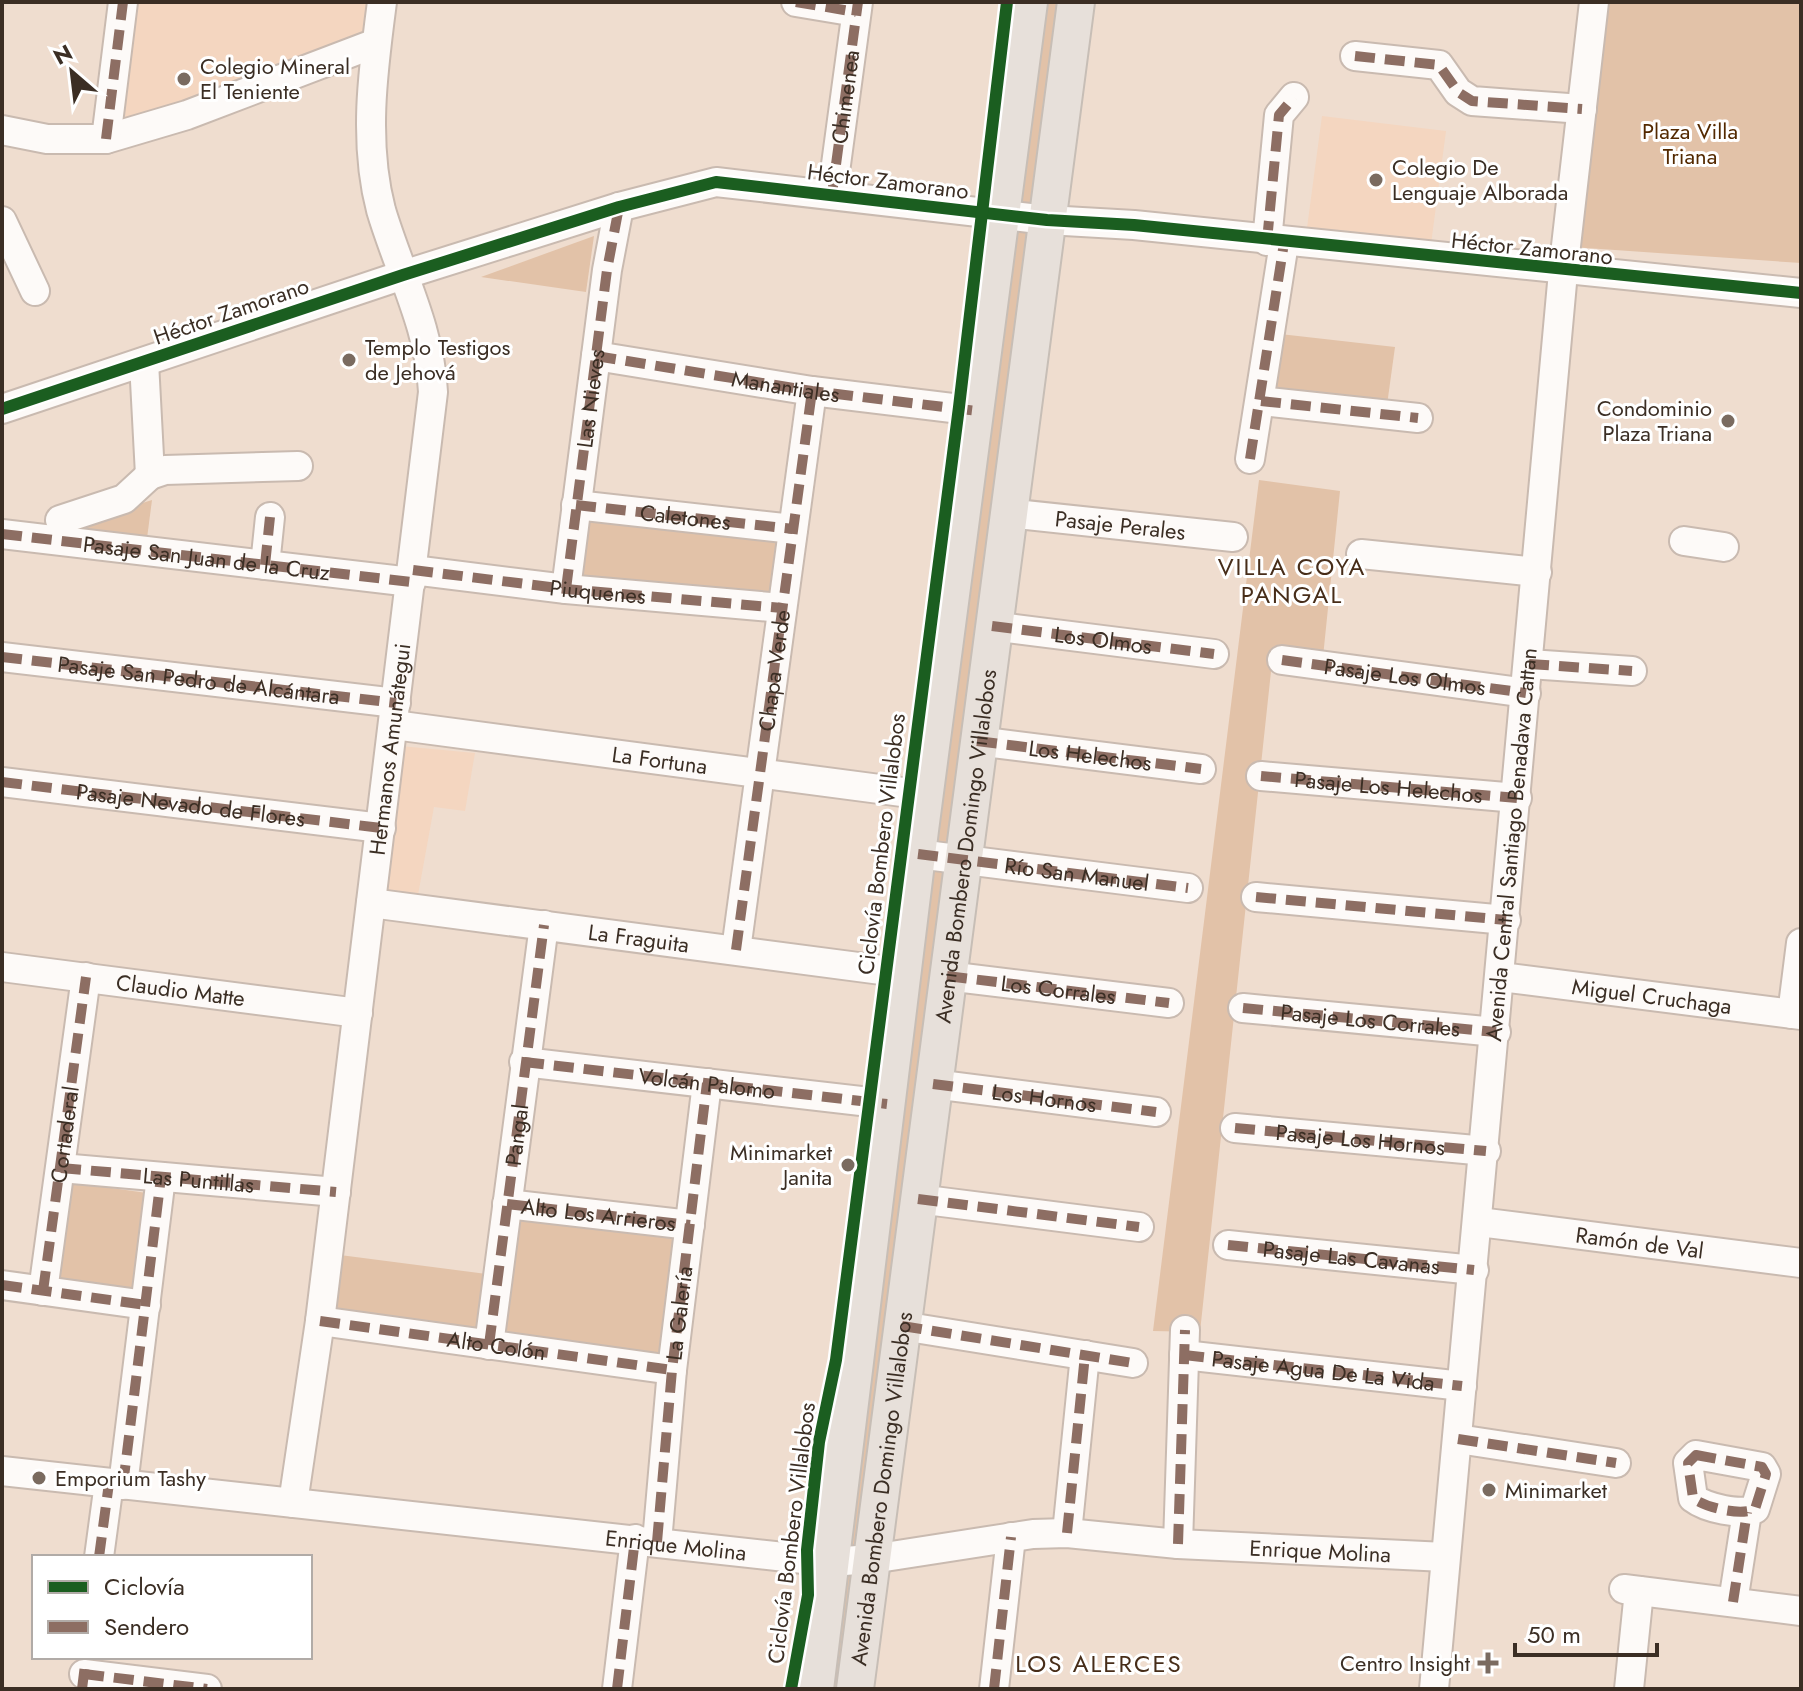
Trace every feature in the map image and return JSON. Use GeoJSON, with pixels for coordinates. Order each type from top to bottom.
{"type":"FeatureCollection","features":[{"type":"Feature","properties":{"kind":"main road","name":"Avenida Bombero Domingo Villalobos"},"geometry":{"type":"LineString","coordinates":[[815,1689],[925,795],[1029,2]]}},
{"type":"Feature","properties":{"kind":"main road","name":"Avenida Bombero Domingo Villalobos"},"geometry":{"type":"LineString","coordinates":[[855,1689],[1076,2]]}},
{"type":"Feature","properties":{"kind":"street"},"geometry":{"type":"LineString","coordinates":[[106,139],[123,2]]}},
{"type":"Feature","properties":{"kind":"street","name":"Hermanos Amunátegui"},"geometry":{"type":"LineString","coordinates":[[293,1503],[320,1321],[433,392],[427,339],[381,208],[371,158],[376,43],[382,2]]}},
{"type":"Feature","properties":{"kind":"street"},"geometry":{"type":"LineString","coordinates":[[796,2],[857,7]]}},
{"type":"Feature","properties":{"kind":"street","name":"Avenida Central Santiago Benadava Cattan"},"geometry":{"type":"LineString","coordinates":[[1434,1689],[1486,1151],[1563,272],[1594,2]]}},
{"type":"Feature","properties":{"kind":"street","name":"Chimenea"},"geometry":{"type":"LineString","coordinates":[[832,194],[857,7]]}},
{"type":"Feature","properties":{"kind":"street"},"geometry":{"type":"LineString","coordinates":[[2,130],[47,139],[106,139],[187,115],[376,43]]}},
{"type":"Feature","properties":{"kind":"street"},"geometry":{"type":"LineString","coordinates":[[1355,56],[1439,65],[1447,71],[1458,92],[1472,101],[1582,109]]}},
{"type":"Feature","properties":{"kind":"street"},"geometry":{"type":"LineString","coordinates":[[1250,459],[1261,401],[1276,242],[1279,115],[1294,97]]}},
{"type":"Feature","properties":{"kind":"street","name":"Héctor Zamorano"},"geometry":{"type":"LineString","coordinates":[[2,409],[403,275],[619,207],[716,182],[1047,220],[1134,225],[1563,272],[1801,293]]}},
{"type":"Feature","properties":{"kind":"street","name":"Las Nieves"},"geometry":{"type":"LineString","coordinates":[[566,589],[619,207]]}},
{"type":"Feature","properties":{"kind":"street"},"geometry":{"type":"LineString","coordinates":[[2,221],[35,291]]}},
{"type":"Feature","properties":{"kind":"street","name":"Manantiales"},"geometry":{"type":"LineString","coordinates":[[596,356],[812,391],[977,411]]}},
{"type":"Feature","properties":{"kind":"street"},"geometry":{"type":"LineString","coordinates":[[144,362],[150,475]]}},
{"type":"Feature","properties":{"kind":"street","name":"Chapa Verde"},"geometry":{"type":"LineString","coordinates":[[736,950],[812,391]]}},
{"type":"Feature","properties":{"kind":"street"},"geometry":{"type":"LineString","coordinates":[[1261,401],[1418,418]]}},
{"type":"Feature","properties":{"kind":"street"},"geometry":{"type":"LineString","coordinates":[[60,520],[124,499],[150,475],[165,470],[298,466]]}},
{"type":"Feature","properties":{"kind":"street","name":"Caletones"},"geometry":{"type":"LineString","coordinates":[[576,505],[793,529]]}},
{"type":"Feature","properties":{"kind":"street","name":"Pasaje Perales"},"geometry":{"type":"LineString","coordinates":[[1007,513],[1233,537]]}},
{"type":"Feature","properties":{"kind":"street"},"geometry":{"type":"LineString","coordinates":[[265,565],[270,517]]}},
{"type":"Feature","properties":{"kind":"street","name":"Pasaje San Juan de la Cruz"},"geometry":{"type":"LineString","coordinates":[[2,534],[265,565],[412,576]]}},
{"type":"Feature","properties":{"kind":"street"},"geometry":{"type":"LineString","coordinates":[[1684,541],[1724,547]]}},
{"type":"Feature","properties":{"kind":"street"},"geometry":{"type":"LineString","coordinates":[[1361,554],[1537,572]]}},
{"type":"Feature","properties":{"kind":"street","name":"Piuquenes"},"geometry":{"type":"LineString","coordinates":[[412,576],[782,608]]}},
{"type":"Feature","properties":{"kind":"street","name":"Los Olmos"},"geometry":{"type":"LineString","coordinates":[[992,626],[1214,654]]}},
{"type":"Feature","properties":{"kind":"street","name":"Pasaje San Pedro de Alcántara"},"geometry":{"type":"LineString","coordinates":[[2,657],[395,714]]}},
{"type":"Feature","properties":{"kind":"street","name":"Pasaje Los Olmos"},"geometry":{"type":"LineString","coordinates":[[1282,660],[1526,693]]}},
{"type":"Feature","properties":{"kind":"street"},"geometry":{"type":"LineString","coordinates":[[1529,664],[1632,671]]}},
{"type":"Feature","properties":{"kind":"street","name":"La Fortuna"},"geometry":{"type":"LineString","coordinates":[[395,714],[760,773],[925,795]]}},
{"type":"Feature","properties":{"kind":"street","name":"Los Helechos"},"geometry":{"type":"LineString","coordinates":[[977,741],[1201,769]]}},
{"type":"Feature","properties":{"kind":"street","name":"Pasaje Los Helechos"},"geometry":{"type":"LineString","coordinates":[[1261,776],[1517,798]]}},
{"type":"Feature","properties":{"kind":"street","name":"Pasaje Nevado de Flores"},"geometry":{"type":"LineString","coordinates":[[2,782],[381,828]]}},
{"type":"Feature","properties":{"kind":"street","name":"Río San Manuel"},"geometry":{"type":"LineString","coordinates":[[918,854],[1188,888]]}},
{"type":"Feature","properties":{"kind":"street"},"geometry":{"type":"LineString","coordinates":[[1256,897],[1506,920]]}},
{"type":"Feature","properties":{"kind":"street","name":"La Fraguita"},"geometry":{"type":"LineString","coordinates":[[371,903],[904,973]]}},
{"type":"Feature","properties":{"kind":"street","name":"Pangal"},"geometry":{"type":"LineString","coordinates":[[489,1345],[544,925]]}},
{"type":"Feature","properties":{"kind":"street"},"geometry":{"type":"LineString","coordinates":[[1796,1015],[1801,943]]}},
{"type":"Feature","properties":{"kind":"street","name":"Claudio Matte"},"geometry":{"type":"LineString","coordinates":[[2,967],[358,1013]]}},
{"type":"Feature","properties":{"kind":"street","name":"Los Corrales"},"geometry":{"type":"LineString","coordinates":[[947,976],[1169,1003]]}},
{"type":"Feature","properties":{"kind":"street","name":"Cortaderal"},"geometry":{"type":"LineString","coordinates":[[43,1291],[86,977]]}},
{"type":"Feature","properties":{"kind":"street","name":"Miguel Cruchaga"},"geometry":{"type":"LineString","coordinates":[[1501,977],[1796,1015]]}},
{"type":"Feature","properties":{"kind":"street","name":"Pasaje Los Corrales"},"geometry":{"type":"LineString","coordinates":[[1243,1008],[1496,1032]]}},
{"type":"Feature","properties":{"kind":"street","name":"Volcán Palomo"},"geometry":{"type":"LineString","coordinates":[[524,1062],[887,1104]]}},
{"type":"Feature","properties":{"kind":"street","name":"La Galería"},"geometry":{"type":"LineString","coordinates":[[617,1689],[646,1541],[672,1370],[707,1083]]}},
{"type":"Feature","properties":{"kind":"street","name":"Los Hornos"},"geometry":{"type":"LineString","coordinates":[[933,1084],[1156,1112]]}},
{"type":"Feature","properties":{"kind":"street","name":"Pasaje Los Hornos"},"geometry":{"type":"LineString","coordinates":[[1235,1128],[1486,1151]]}},
{"type":"Feature","properties":{"kind":"street","name":"Las Puntillas"},"geometry":{"type":"LineString","coordinates":[[61,1168],[336,1192]]}},
{"type":"Feature","properties":{"kind":"street"},"geometry":{"type":"LineString","coordinates":[[99,1555],[116,1484],[146,1305],[161,1177]]}},
{"type":"Feature","properties":{"kind":"street"},"geometry":{"type":"LineString","coordinates":[[918,1199],[1139,1227]]}},
{"type":"Feature","properties":{"kind":"street","name":"Alto Los Arrieros"},"geometry":{"type":"LineString","coordinates":[[507,1204],[690,1225]]}},
{"type":"Feature","properties":{"kind":"street","name":"Ramón de Val"},"geometry":{"type":"LineString","coordinates":[[1479,1222],[1801,1263]]}},
{"type":"Feature","properties":{"kind":"street","name":"Pasaje Las Cavanas"},"geometry":{"type":"LineString","coordinates":[[1228,1245],[1474,1270]]}},
{"type":"Feature","properties":{"kind":"street"},"geometry":{"type":"LineString","coordinates":[[2,1285],[146,1305]]}},
{"type":"Feature","properties":{"kind":"street","name":"Alto Colón"},"geometry":{"type":"LineString","coordinates":[[320,1321],[672,1370]]}},
{"type":"Feature","properties":{"kind":"street"},"geometry":{"type":"LineString","coordinates":[[902,1326],[1133,1363]]}},
{"type":"Feature","properties":{"kind":"street","name":"Pasaje Agua De La Vida"},"geometry":{"type":"LineString","coordinates":[[1178,1544],[1184,1342],[1462,1386]]}},
{"type":"Feature","properties":{"kind":"street"},"geometry":{"type":"LineString","coordinates":[[1067,1533],[1085,1355]]}},
{"type":"Feature","properties":{"kind":"street"},"geometry":{"type":"LineString","coordinates":[[1458,1439],[1616,1463]]}},
{"type":"Feature","properties":{"kind":"street","name":"Enrique Molina"},"geometry":{"type":"LineString","coordinates":[[2,1471],[830,1562],[872,1559],[1011,1537],[1067,1533],[1178,1544],[1445,1557]]}},
{"type":"Feature","properties":{"kind":"street"},"geometry":{"type":"LineString","coordinates":[[1733,1602],[1747,1512]]}},
{"type":"Feature","properties":{"kind":"street"},"geometry":{"type":"LineString","coordinates":[[994,1689],[1011,1537]]}},
{"type":"Feature","properties":{"kind":"street"},"geometry":{"type":"LineString","coordinates":[[1629,1689],[1632,1590],[1801,1611]]}},
{"type":"Feature","properties":{"kind":"street"},"geometry":{"type":"LineString","coordinates":[[84,1673],[207,1689]]}},
{"type":"Feature","properties":{"kind":"shaded area","name":"Colegio Mineral El Teniente"},"geometry":{"type":"Polygon","coordinates":[[[136,2],[372,2],[369,35],[119,123],[136,2]]]}},
{"type":"Feature","properties":{"kind":"shaded area","name":"Colegio De Lenguaje Alborada"},"geometry":{"type":"Polygon","coordinates":[[[1322,116],[1446,131],[1431,244],[1307,228],[1322,116]]]}},
{"type":"Feature","properties":{"kind":"shaded area"},"geometry":{"type":"Polygon","coordinates":[[[400,746],[475,753],[465,811],[434,807],[418,895],[379,890],[400,746]]]}},
{"type":"Feature","properties":{"kind":"green space"},"geometry":{"type":"Polygon","coordinates":[[[1037,2],[1071,2],[851,1689],[819,1689],[1037,2]]]}},
{"type":"Feature","properties":{"kind":"green space","name":"Plaza Villa Triana"},"geometry":{"type":"Polygon","coordinates":[[[1588,2],[1801,2],[1801,263],[1572,247],[1588,2]]]}},
{"type":"Feature","properties":{"kind":"green space"},"geometry":{"type":"Polygon","coordinates":[[[594,236],[586,292],[481,277],[594,236]]]}},
{"type":"Feature","properties":{"kind":"green space"},"geometry":{"type":"Polygon","coordinates":[[[1280,334],[1395,347],[1387,405],[1273,392],[1280,334]]]}},
{"type":"Feature","properties":{"kind":"green space"},"geometry":{"type":"Polygon","coordinates":[[[1259,480],[1340,491],[1323,657],[1273,653],[1200,1332],[1153,1331],[1259,480]]]}},
{"type":"Feature","properties":{"kind":"green space"},"geometry":{"type":"Polygon","coordinates":[[[152,500],[146,546],[57,530],[152,500]]]}},
{"type":"Feature","properties":{"kind":"green space"},"geometry":{"type":"Polygon","coordinates":[[[579,513],[785,535],[776,599],[570,578],[579,513]]]}},
{"type":"Feature","properties":{"kind":"green space"},"geometry":{"type":"Polygon","coordinates":[[[62,1181],[154,1194],[138,1293],[47,1280],[62,1181]]]}},
{"type":"Feature","properties":{"kind":"green space"},"geometry":{"type":"Polygon","coordinates":[[[511,1211],[683,1233],[666,1360],[332,1317],[340,1255],[502,1276],[511,1211]]]}},
{"type":"Feature","properties":{"kind":"marked path"},"geometry":{"type":"LineString","coordinates":[[106,139],[123,2]]}},
{"type":"Feature","properties":{"kind":"marked path"},"geometry":{"type":"LineString","coordinates":[[796,2],[856,12]]}},
{"type":"Feature","properties":{"kind":"marked path"},"geometry":{"type":"LineString","coordinates":[[832,194],[858,2]]}},
{"type":"Feature","properties":{"kind":"marked path"},"geometry":{"type":"LineString","coordinates":[[1355,56],[1439,65],[1458,92],[1472,101],[1582,109]]}},
{"type":"Feature","properties":{"kind":"marked path"},"geometry":{"type":"LineString","coordinates":[[1267,241],[1279,115],[1294,97]]}},
{"type":"Feature","properties":{"kind":"marked path"},"geometry":{"type":"LineString","coordinates":[[566,589],[607,270],[619,207]]}},
{"type":"Feature","properties":{"kind":"marked path"},"geometry":{"type":"LineString","coordinates":[[1250,459],[1284,243]]}},
{"type":"Feature","properties":{"kind":"marked path"},"geometry":{"type":"LineString","coordinates":[[596,356],[812,391],[977,411]]}},
{"type":"Feature","properties":{"kind":"marked path"},"geometry":{"type":"LineString","coordinates":[[736,950],[812,391]]}},
{"type":"Feature","properties":{"kind":"marked path"},"geometry":{"type":"LineString","coordinates":[[1261,401],[1418,418]]}},
{"type":"Feature","properties":{"kind":"marked path"},"geometry":{"type":"LineString","coordinates":[[576,505],[793,529]]}},
{"type":"Feature","properties":{"kind":"marked path"},"geometry":{"type":"LineString","coordinates":[[265,565],[270,517]]}},
{"type":"Feature","properties":{"kind":"marked path"},"geometry":{"type":"LineString","coordinates":[[2,534],[411,582]]}},
{"type":"Feature","properties":{"kind":"marked path"},"geometry":{"type":"LineString","coordinates":[[413,570],[566,589],[782,608]]}},
{"type":"Feature","properties":{"kind":"marked path"},"geometry":{"type":"LineString","coordinates":[[992,626],[1214,654]]}},
{"type":"Feature","properties":{"kind":"marked path"},"geometry":{"type":"LineString","coordinates":[[2,657],[396,703]]}},
{"type":"Feature","properties":{"kind":"marked path"},"geometry":{"type":"LineString","coordinates":[[1282,660],[1526,693]]}},
{"type":"Feature","properties":{"kind":"marked path"},"geometry":{"type":"LineString","coordinates":[[1529,664],[1632,671]]}},
{"type":"Feature","properties":{"kind":"marked path"},"geometry":{"type":"LineString","coordinates":[[977,741],[1201,769]]}},
{"type":"Feature","properties":{"kind":"marked path"},"geometry":{"type":"LineString","coordinates":[[1261,776],[1517,798]]}},
{"type":"Feature","properties":{"kind":"marked path"},"geometry":{"type":"LineString","coordinates":[[2,782],[381,828]]}},
{"type":"Feature","properties":{"kind":"marked path"},"geometry":{"type":"LineString","coordinates":[[918,854],[1188,888]]}},
{"type":"Feature","properties":{"kind":"marked path"},"geometry":{"type":"LineString","coordinates":[[1256,897],[1506,920]]}},
{"type":"Feature","properties":{"kind":"marked path"},"geometry":{"type":"LineString","coordinates":[[489,1345],[544,925]]}},
{"type":"Feature","properties":{"kind":"marked path"},"geometry":{"type":"LineString","coordinates":[[947,976],[1169,1003]]}},
{"type":"Feature","properties":{"kind":"marked path"},"geometry":{"type":"LineString","coordinates":[[43,1291],[86,977]]}},
{"type":"Feature","properties":{"kind":"marked path"},"geometry":{"type":"LineString","coordinates":[[1243,1008],[1496,1032]]}},
{"type":"Feature","properties":{"kind":"marked path"},"geometry":{"type":"LineString","coordinates":[[524,1062],[887,1104]]}},
{"type":"Feature","properties":{"kind":"marked path"},"geometry":{"type":"LineString","coordinates":[[657,1542],[672,1370],[707,1083]]}},
{"type":"Feature","properties":{"kind":"marked path"},"geometry":{"type":"LineString","coordinates":[[933,1084],[1156,1112]]}},
{"type":"Feature","properties":{"kind":"marked path"},"geometry":{"type":"LineString","coordinates":[[1235,1128],[1486,1151]]}},
{"type":"Feature","properties":{"kind":"marked path"},"geometry":{"type":"LineString","coordinates":[[61,1168],[336,1192]]}},
{"type":"Feature","properties":{"kind":"marked path"},"geometry":{"type":"LineString","coordinates":[[123,1485],[161,1177]]}},
{"type":"Feature","properties":{"kind":"marked path"},"geometry":{"type":"LineString","coordinates":[[918,1199],[1139,1227]]}},
{"type":"Feature","properties":{"kind":"marked path"},"geometry":{"type":"LineString","coordinates":[[507,1204],[690,1225]]}},
{"type":"Feature","properties":{"kind":"marked path"},"geometry":{"type":"LineString","coordinates":[[1228,1245],[1474,1270]]}},
{"type":"Feature","properties":{"kind":"marked path"},"geometry":{"type":"LineString","coordinates":[[2,1285],[146,1305]]}},
{"type":"Feature","properties":{"kind":"marked path"},"geometry":{"type":"LineString","coordinates":[[320,1321],[672,1370]]}},
{"type":"Feature","properties":{"kind":"marked path"},"geometry":{"type":"LineString","coordinates":[[902,1326],[1133,1363]]}},
{"type":"Feature","properties":{"kind":"marked path"},"geometry":{"type":"LineString","coordinates":[[1178,1544],[1185,1330]]}},
{"type":"Feature","properties":{"kind":"marked path"},"geometry":{"type":"LineString","coordinates":[[1067,1533],[1085,1355]]}},
{"type":"Feature","properties":{"kind":"marked path"},"geometry":{"type":"LineString","coordinates":[[1184,1355],[1462,1386]]}},
{"type":"Feature","properties":{"kind":"marked path"},"geometry":{"type":"LineString","coordinates":[[1458,1439],[1616,1463]]}},
{"type":"Feature","properties":{"kind":"marked path"},"geometry":{"type":"LineString","coordinates":[[1696,1455],[1762,1467],[1766,1474],[1755,1509],[1741,1512],[1724,1510],[1693,1498],[1688,1463],[1696,1455]]}},
{"type":"Feature","properties":{"kind":"marked path"},"geometry":{"type":"LineString","coordinates":[[99,1555],[109,1483]]}},
{"type":"Feature","properties":{"kind":"marked path"},"geometry":{"type":"LineString","coordinates":[[1733,1602],[1747,1512]]}},
{"type":"Feature","properties":{"kind":"marked path"},"geometry":{"type":"LineString","coordinates":[[994,1689],[1011,1537]]}},
{"type":"Feature","properties":{"kind":"marked path"},"geometry":{"type":"LineString","coordinates":[[617,1689],[635,1539]]}},
{"type":"Feature","properties":{"kind":"marked path"},"geometry":{"type":"LineString","coordinates":[[82,1689],[86,1659]]}},
{"type":"Feature","properties":{"kind":"marked path"},"geometry":{"type":"LineString","coordinates":[[84,1674],[207,1689]]}},
{"type":"Feature","properties":{"kind":"cycle path","name":"Ciclovía Bombero Villalobos"},"geometry":{"type":"LineString","coordinates":[[791,1689],[808,1595],[807,1550],[819,1442],[836,1360],[959,407],[1007,2]]}},
{"type":"Feature","properties":{"kind":"cycle path"},"geometry":{"type":"LineString","coordinates":[[2,409],[403,275],[619,207],[716,182],[1047,220],[1134,225],[1801,293]]}},
{"type":"Feature","properties":{"kind":"place","name":"Colegio Mineral El Teniente"},"geometry":{"type":"Point","coordinates":[184,79]}},
{"type":"Feature","properties":{"kind":"place","name":"Colegio De Lenguaje Alborada"},"geometry":{"type":"Point","coordinates":[1376,180]}},
{"type":"Feature","properties":{"kind":"place","name":"Templo Testigos de Jehová"},"geometry":{"type":"Point","coordinates":[349,360]}},
{"type":"Feature","properties":{"kind":"place","name":"Condominio Plaza Triana"},"geometry":{"type":"Point","coordinates":[1728,421]}},
{"type":"Feature","properties":{"kind":"place","name":"Minimarket Janita"},"geometry":{"type":"Point","coordinates":[848,1165]}},
{"type":"Feature","properties":{"kind":"place","name":"Emporium Tashy"},"geometry":{"type":"Point","coordinates":[39,1478]}},
{"type":"Feature","properties":{"kind":"place","name":"Minimarket"},"geometry":{"type":"Point","coordinates":[1489,1490]}},
{"type":"Feature","properties":{"kind":"place","name":"Centro Insight"},"geometry":{"type":"Point","coordinates":[1488,1663]}},
{"type":"Feature","properties":{"kind":"district","name":"VILLA COYA PANGAL"},"geometry":{"type":"Point","coordinates":[1292,580]}},
{"type":"Feature","properties":{"kind":"district","name":"LOS ALERCES"},"geometry":{"type":"Point","coordinates":[1099,1663]}}]}
